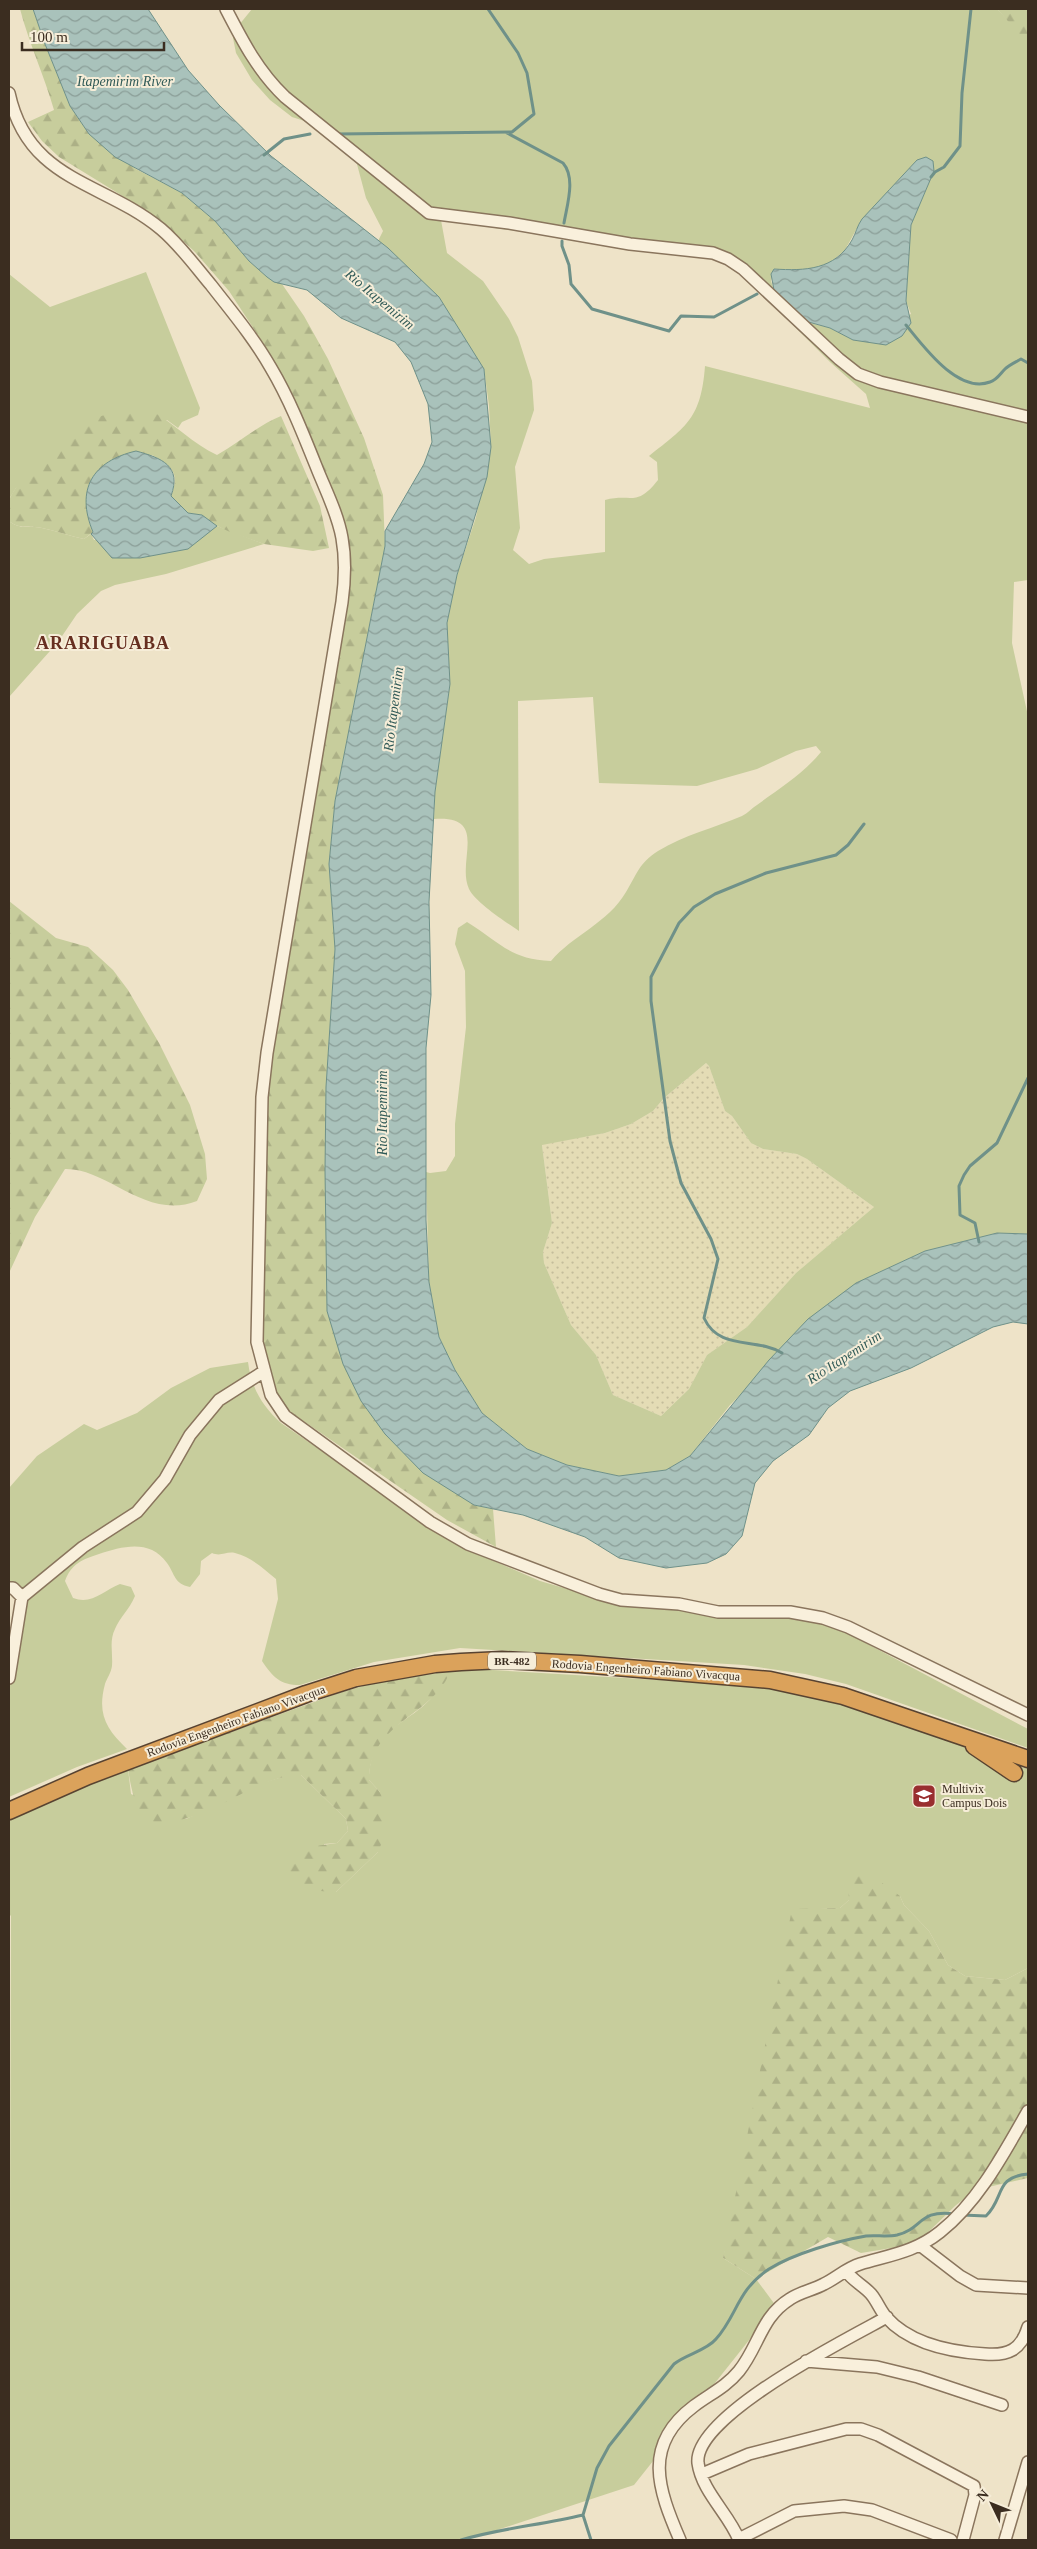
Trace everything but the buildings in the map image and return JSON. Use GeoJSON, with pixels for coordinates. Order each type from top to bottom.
{"type":"FeatureCollection","features":[{"type":"Feature","properties":{"kind":"highway","name":"Rodovia Engenheiro Fabiano Vivacqua"},"geometry":{"type":"LineString","coordinates":[[9,1811],[105,1770],[306,1694],[356,1678],[435,1664],[502,1660],[580,1664],[770,1680],[843,1696],[1028,1759]]}},
{"type":"Feature","properties":{"kind":"highway"},"geometry":{"type":"LineString","coordinates":[[955,1734],[1014,1773]]}},
{"type":"Feature","properties":{"kind":"street"},"geometry":{"type":"LineString","coordinates":[[226,9],[251,59],[284,98],[429,213],[509,223],[630,244],[713,253],[728,259],[743,269],[838,359],[858,374],[880,382],[1028,417]]}},
{"type":"Feature","properties":{"kind":"street"},"geometry":{"type":"LineString","coordinates":[[9,94],[18,123],[27,139],[42,155],[68,176],[138,213],[160,228],[180,247],[241,322],[271,368],[297,420],[337,518],[342,537],[346,577],[267,1053],[262,1097],[257,1342],[263,1372],[271,1395],[285,1416],[430,1522],[468,1544],[599,1594],[621,1600],[679,1604],[718,1612],[790,1612],[823,1618],[848,1628],[1028,1715]]}},
{"type":"Feature","properties":{"kind":"street"},"geometry":{"type":"LineString","coordinates":[[9,1678],[22,1597],[83,1547],[136,1512],[165,1479],[190,1435],[218,1400],[263,1372]]}},
{"type":"Feature","properties":{"kind":"street"},"geometry":{"type":"LineString","coordinates":[[9,1588],[13,1588],[22,1597]]}},
{"type":"Feature","properties":{"kind":"street"},"geometry":{"type":"LineString","coordinates":[[680,2540],[665,2504],[658,2460],[670,2429],[693,2407],[724,2387],[734,2377],[746,2362],[769,2316],[777,2308],[791,2298],[824,2284],[858,2264],[921,2246],[942,2231],[979,2190],[1028,2111]]}},
{"type":"Feature","properties":{"kind":"street"},"geometry":{"type":"LineString","coordinates":[[921,2246],[960,2276],[976,2285],[1028,2288]]}},
{"type":"Feature","properties":{"kind":"street"},"geometry":{"type":"LineString","coordinates":[[846,2271],[851,2279],[872,2295],[887,2317],[923,2341],[949,2351],[1001,2355],[1017,2349],[1025,2339],[1028,2328]]}},
{"type":"Feature","properties":{"kind":"street"},"geometry":{"type":"LineString","coordinates":[[887,2317],[806,2361],[723,2418],[702,2444],[698,2462],[706,2486],[739,2540],[794,2511],[844,2506],[872,2510],[951,2540]]}},
{"type":"Feature","properties":{"kind":"street"},"geometry":{"type":"LineString","coordinates":[[806,2361],[877,2367],[918,2377],[1002,2405]]}},
{"type":"Feature","properties":{"kind":"street"},"geometry":{"type":"LineString","coordinates":[[702,2474],[750,2454],[846,2429],[861,2429],[878,2435],[974,2486],[975,2495],[963,2540]]}},
{"type":"Feature","properties":{"kind":"street"},"geometry":{"type":"LineString","coordinates":[[1005,2540],[1028,2462]]}},
{"type":"Feature","properties":{"kind":"shaded area"},"geometry":{"type":"Polygon","coordinates":[[[706,1063],[709,1066],[725,1111],[732,1116],[751,1143],[763,1149],[797,1154],[807,1159],[874,1207],[796,1273],[747,1327],[707,1355],[689,1389],[661,1416],[613,1395],[596,1355],[571,1325],[544,1263],[543,1252],[552,1223],[542,1144],[605,1133],[631,1124],[653,1111],[664,1098],[706,1063]]]}},
{"type":"Feature","properties":{"kind":"green space"},"geometry":{"type":"Polygon","coordinates":[[[20,9],[33,9],[70,106],[89,134],[136,169],[182,193],[215,221],[249,261],[267,277],[282,284],[304,316],[328,359],[364,438],[383,495],[385,546],[335,801],[329,863],[335,949],[326,1087],[327,1311],[474,1505],[493,1509],[496,1547],[447,1520],[289,1411],[277,1399],[262,1362],[268,1074],[345,584],[328,489],[269,352],[229,291],[195,252],[171,230],[147,211],[59,157],[42,141],[28,122],[54,110],[20,9]]]}},
{"type":"Feature","properties":{"kind":"green space"},"geometry":{"type":"Polygon","coordinates":[[[252,9],[997,9],[1028,41],[1028,580],[1014,582],[1012,643],[1028,716],[1028,1234],[997,1233],[925,1251],[856,1283],[730,1405],[690,1456],[666,1470],[619,1476],[567,1465],[527,1449],[482,1413],[455,1370],[439,1337],[429,1282],[426,1172],[446,1171],[455,1156],[455,1124],[466,1027],[465,971],[455,944],[458,928],[467,922],[515,953],[537,960],[551,961],[619,903],[642,864],[652,855],[678,840],[744,815],[799,774],[821,752],[816,746],[796,751],[757,769],[697,786],[599,783],[593,697],[518,701],[519,931],[492,912],[473,894],[469,889],[466,878],[468,842],[466,832],[461,824],[451,820],[434,819],[435,792],[450,684],[447,623],[457,575],[476,517],[491,447],[489,406],[484,369],[388,248],[378,241],[383,231],[366,198],[354,153],[317,125],[292,117],[270,100],[252,80],[236,53],[233,38],[239,25],[252,9]],[[917,160],[856,230],[845,250],[830,263],[819,268],[803,270],[774,269],[771,281],[774,290],[784,301],[811,323],[830,328],[853,340],[911,314],[906,301],[911,225],[934,171],[917,160]],[[441,220],[447,253],[483,281],[509,319],[518,337],[532,381],[534,410],[515,467],[520,528],[513,550],[529,564],[544,559],[605,552],[605,500],[639,497],[651,489],[658,480],[657,462],[649,456],[673,437],[690,419],[700,398],[705,366],[870,408],[866,394],[830,362],[725,257],[604,244],[441,220]],[[706,1063],[664,1098],[653,1111],[631,1124],[605,1133],[542,1145],[552,1223],[543,1252],[544,1263],[571,1325],[596,1355],[613,1395],[661,1416],[689,1389],[707,1355],[747,1327],[796,1273],[874,1207],[807,1159],[797,1154],[763,1149],[751,1143],[732,1116],[725,1111],[709,1066],[706,1063]]]}},
{"type":"Feature","properties":{"kind":"green space"},"geometry":{"type":"Polygon","coordinates":[[[997,9],[1028,9],[1028,41],[1024,39],[997,9]]]}},
{"type":"Feature","properties":{"kind":"green space"},"geometry":{"type":"Polygon","coordinates":[[[146,272],[200,408],[198,415],[182,422],[178,428],[167,420],[16,488],[9,499],[9,274],[50,307],[146,272]]]}},
{"type":"Feature","properties":{"kind":"green space"},"geometry":{"type":"Polygon","coordinates":[[[152,411],[217,455],[264,424],[281,416],[320,506],[329,548],[313,551],[264,544],[230,532],[211,523],[202,515],[188,513],[171,496],[175,482],[173,471],[165,463],[152,455],[89,522],[93,532],[84,539],[42,528],[21,526],[9,521],[9,503],[15,490],[40,459],[70,432],[86,421],[104,415],[152,411]]]}},
{"type":"Feature","properties":{"kind":"green space"},"geometry":{"type":"Polygon","coordinates":[[[9,521],[21,526],[42,528],[84,539],[91,534],[94,540],[209,532],[217,526],[264,544],[166,574],[115,585],[101,591],[77,614],[58,642],[9,697],[9,521]]]}},
{"type":"Feature","properties":{"kind":"green space"},"geometry":{"type":"Polygon","coordinates":[[[9,901],[56,938],[88,947],[113,970],[128,990],[159,1043],[190,1105],[205,1154],[207,1179],[197,1201],[178,1205],[161,1204],[128,1192],[97,1176],[65,1169],[35,1217],[9,1273],[9,901]]]}},
{"type":"Feature","properties":{"kind":"green space"},"geometry":{"type":"Polygon","coordinates":[[[248,1362],[258,1395],[268,1410],[281,1423],[439,1532],[478,1554],[540,1581],[605,1600],[794,1617],[819,1622],[843,1631],[1028,1729],[1028,1748],[846,1684],[805,1674],[744,1665],[460,1648],[374,1662],[300,1685],[287,1684],[274,1676],[262,1661],[278,1599],[276,1579],[246,1557],[235,1553],[212,1553],[201,1561],[200,1574],[190,1587],[185,1586],[175,1578],[160,1555],[153,1550],[136,1546],[117,1549],[83,1560],[74,1566],[65,1581],[73,1598],[80,1600],[97,1596],[120,1584],[131,1587],[135,1596],[113,1634],[112,1666],[105,1684],[102,1704],[105,1720],[109,1728],[127,1749],[77,1767],[9,1797],[9,1647],[18,1583],[9,1582],[9,1488],[37,1456],[84,1424],[97,1430],[137,1413],[171,1388],[210,1368],[248,1362]]]}},
{"type":"Feature","properties":{"kind":"green space"},"geometry":{"type":"Polygon","coordinates":[[[451,1669],[742,1685],[779,1690],[816,1698],[887,1719],[1028,1769],[1028,1968],[1005,1980],[965,1976],[948,1965],[929,1931],[904,1905],[900,1896],[849,1900],[840,1908],[820,1909],[723,2258],[756,2279],[776,2306],[634,2485],[467,2540],[9,2540],[11,1916],[9,1914],[9,1820],[85,1785],[128,1769],[131,1794],[186,1819],[262,1783],[289,1775],[301,1775],[346,1819],[348,1831],[337,1843],[324,1844],[336,1892],[378,1852],[380,1792],[369,1780],[371,1762],[376,1749],[392,1729],[434,1695],[451,1669]]]}},
{"type":"Feature","properties":{"kind":"green space"},"geometry":{"type":"Polygon","coordinates":[[[451,1669],[443,1685],[432,1698],[391,1731],[380,1744],[372,1760],[369,1780],[380,1792],[391,1820],[378,1852],[336,1892],[307,1888],[293,1879],[289,1872],[287,1850],[337,1843],[348,1831],[346,1819],[301,1775],[284,1777],[268,1782],[206,1811],[163,1823],[150,1820],[139,1809],[128,1769],[339,1693],[383,1680],[451,1669]]]}},
{"type":"Feature","properties":{"kind":"green space"},"geometry":{"type":"Polygon","coordinates":[[[854,1869],[863,1869],[900,1896],[904,1905],[929,1931],[948,1965],[965,1976],[1005,1980],[1028,1968],[1028,2178],[975,2190],[955,2206],[916,2244],[861,2253],[828,2237],[756,2279],[723,2258],[792,1909],[840,1908],[849,1900],[847,1875],[854,1869]]]}},
{"type":"Feature","properties":{"kind":"water","name":"Itapemirim River"},"geometry":{"type":"Polygon","coordinates":[[[33,9],[148,9],[188,70],[219,105],[271,156],[388,248],[439,297],[484,369],[491,447],[487,477],[457,575],[447,623],[450,684],[435,792],[429,902],[431,995],[426,1048],[426,1220],[429,1282],[439,1337],[455,1370],[482,1413],[527,1449],[567,1465],[619,1476],[666,1470],[690,1456],[769,1360],[808,1319],[856,1283],[925,1251],[997,1233],[1028,1234],[1028,1324],[1013,1322],[993,1327],[911,1368],[850,1391],[828,1408],[809,1435],[773,1461],[755,1483],[742,1536],[726,1554],[707,1563],[666,1568],[619,1558],[585,1537],[523,1515],[474,1505],[423,1473],[385,1434],[361,1401],[343,1364],[327,1311],[326,1087],[335,949],[329,864],[335,801],[385,546],[385,531],[424,464],[432,442],[428,404],[411,362],[395,342],[341,318],[307,290],[274,282],[249,261],[215,221],[182,193],[115,157],[89,134],[70,106],[33,9]]]}},
{"type":"Feature","properties":{"kind":"water"},"geometry":{"type":"Polygon","coordinates":[[[926,157],[933,161],[934,171],[911,225],[906,301],[911,323],[902,336],[886,345],[853,340],[830,328],[805,321],[774,290],[771,274],[774,269],[808,269],[828,263],[837,257],[852,240],[862,219],[917,160],[926,157]]]}},
{"type":"Feature","properties":{"kind":"water"},"geometry":{"type":"Polygon","coordinates":[[[136,451],[161,460],[167,465],[172,470],[174,477],[171,496],[188,513],[202,515],[217,526],[188,549],[140,558],[112,558],[91,534],[93,532],[86,503],[87,490],[92,479],[109,462],[136,451]]]}},
{"type":"Feature","properties":{"kind":"waterway"},"geometry":{"type":"LineString","coordinates":[[337,134],[512,132],[534,114],[527,73],[518,53],[488,9]]}},
{"type":"Feature","properties":{"kind":"waterway"},"geometry":{"type":"LineString","coordinates":[[931,177],[935,172],[944,167],[960,146],[962,93],[971,9]]}},
{"type":"Feature","properties":{"kind":"waterway"},"geometry":{"type":"LineString","coordinates":[[507,133],[563,163],[567,169],[570,192],[564,223]]}},
{"type":"Feature","properties":{"kind":"waterway"},"geometry":{"type":"LineString","coordinates":[[264,155],[284,139],[310,134]]}},
{"type":"Feature","properties":{"kind":"waterway"},"geometry":{"type":"LineString","coordinates":[[562,241],[569,265],[571,284],[592,309],[669,331],[681,316],[714,317],[757,294]]}},
{"type":"Feature","properties":{"kind":"waterway"},"geometry":{"type":"LineString","coordinates":[[906,325],[932,356],[954,375],[966,381],[978,384],[990,382],[1021,359],[1028,363]]}},
{"type":"Feature","properties":{"kind":"waterway"},"geometry":{"type":"LineString","coordinates":[[782,1353],[772,1348],[739,1342],[719,1335],[704,1318],[718,1259],[711,1239],[681,1183],[670,1141],[651,1001],[651,977],[679,923],[694,907],[715,894],[766,873],[836,855],[848,845],[864,824]]}},
{"type":"Feature","properties":{"kind":"waterway"},"geometry":{"type":"LineString","coordinates":[[979,1242],[975,1223],[960,1215],[959,1186],[970,1166],[997,1143],[1028,1078]]}},
{"type":"Feature","properties":{"kind":"waterway"},"geometry":{"type":"LineString","coordinates":[[962,2215],[986,2216],[992,2209],[1005,2184],[1010,2179],[1028,2174]]}},
{"type":"Feature","properties":{"kind":"waterway"},"geometry":{"type":"LineString","coordinates":[[591,2540],[583,2515],[597,2468],[609,2446],[674,2364],[707,2347],[716,2339],[729,2321],[744,2294],[758,2277],[779,2263],[816,2249],[866,2236],[897,2235],[934,2214],[955,2214]]}},
{"type":"Feature","properties":{"kind":"waterway"},"geometry":{"type":"LineString","coordinates":[[461,2540],[491,2532],[583,2515]]}},
{"type":"Feature","properties":{"kind":"place","name":"Multivix Campus Dois"},"geometry":{"type":"Point","coordinates":[924,1796]}},
{"type":"Feature","properties":{"kind":"district","name":"ARARIGUABA"},"geometry":{"type":"Point","coordinates":[103,643]}},
{"type":"Feature","properties":{"kind":"water label","name":"Rio Itapemirim"},"geometry":{"type":"Point","coordinates":[380,299]}},
{"type":"Feature","properties":{"kind":"water label","name":"Rio Itapemirim"},"geometry":{"type":"Point","coordinates":[393,709]}},
{"type":"Feature","properties":{"kind":"water label","name":"Rio Itapemirim"},"geometry":{"type":"Point","coordinates":[382,1113]}},
{"type":"Feature","properties":{"kind":"water label","name":"Rio Itapemirim"},"geometry":{"type":"Point","coordinates":[844,1357]}}]}
